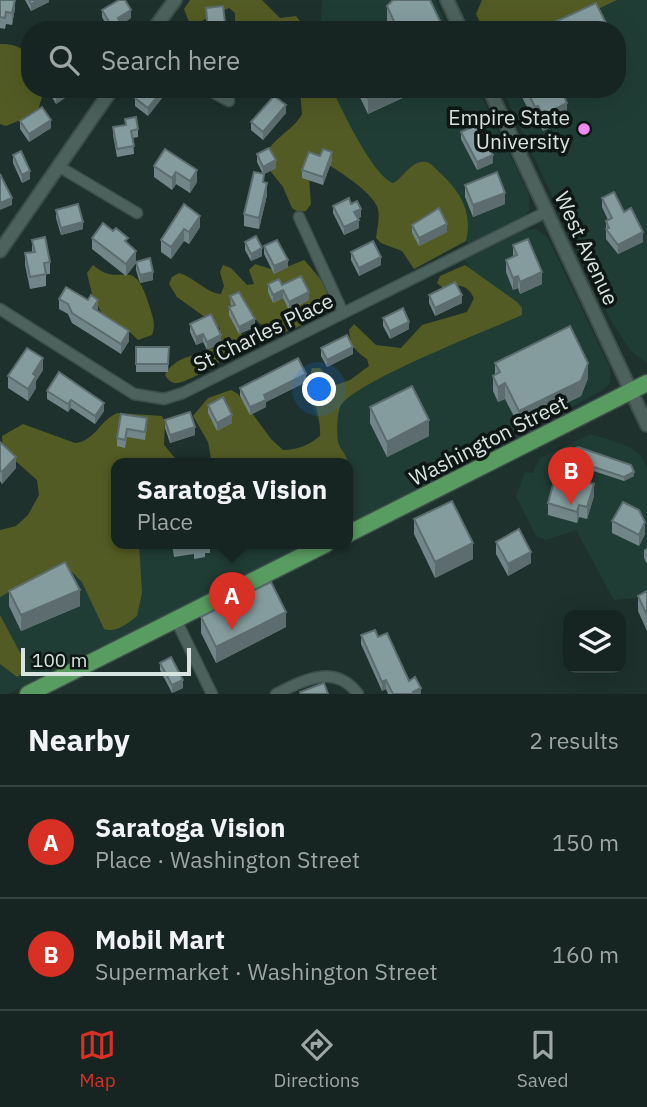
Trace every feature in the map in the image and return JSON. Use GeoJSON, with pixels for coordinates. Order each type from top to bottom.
{"type":"FeatureCollection","features":[{"type":"Feature","properties":{"kind":"highway","name":"Washington Street"},"geometry":{"type":"LineString","coordinates":[[353,531],[647,383]]}},
{"type":"Feature","properties":{"kind":"highway"},"geometry":{"type":"LineString","coordinates":[[28,694],[55,688],[176,620],[317,549]]}},
{"type":"Feature","properties":{"kind":"street"},"geometry":{"type":"LineString","coordinates":[[160,21],[175,0]]}},
{"type":"Feature","properties":{"kind":"street"},"geometry":{"type":"LineString","coordinates":[[447,0],[457,21]]}},
{"type":"Feature","properties":{"kind":"street"},"geometry":{"type":"LineString","coordinates":[[0,251],[106,98]]}},
{"type":"Feature","properties":{"kind":"street"},"geometry":{"type":"LineString","coordinates":[[222,98],[229,102]]}},
{"type":"Feature","properties":{"kind":"street","name":"West Avenue"},"geometry":{"type":"LineString","coordinates":[[493,98],[647,425]]}},
{"type":"Feature","properties":{"kind":"street"},"geometry":{"type":"LineString","coordinates":[[58,166],[137,213]]}},
{"type":"Feature","properties":{"kind":"street","name":"St Charles Place"},"geometry":{"type":"LineString","coordinates":[[0,309],[126,390],[154,399],[183,393],[548,211]]}},
{"type":"Feature","properties":{"kind":"street"},"geometry":{"type":"LineString","coordinates":[[299,217],[344,313]]}},
{"type":"Feature","properties":{"kind":"street"},"geometry":{"type":"LineString","coordinates":[[176,620],[212,694]]}},
{"type":"Feature","properties":{"kind":"street"},"geometry":{"type":"LineString","coordinates":[[276,694],[311,677],[323,676],[345,682],[358,694]]}},
{"type":"Feature","properties":{"kind":"shaded area"},"geometry":{"type":"Polygon","coordinates":[[[322,0],[435,0],[445,21],[321,21],[322,0]]]}},
{"type":"Feature","properties":{"kind":"shaded area","name":"Empire State University"},"geometry":{"type":"Polygon","coordinates":[[[584,0],[647,0],[647,363],[630,350],[611,321],[506,98],[626,98],[626,21],[543,21],[584,0]]]}},
{"type":"Feature","properties":{"kind":"shaded area"},"geometry":{"type":"Polygon","coordinates":[[[335,98],[482,98],[529,195],[529,210],[522,218],[468,244],[445,198],[394,224],[335,98]]]}},
{"type":"Feature","properties":{"kind":"shaded area"},"geometry":{"type":"Polygon","coordinates":[[[536,229],[548,238],[610,368],[610,383],[603,390],[473,461],[353,521],[353,458],[296,458],[328,442],[309,401],[490,312],[465,260],[525,230],[536,229]]]}},
{"type":"Feature","properties":{"kind":"shaded area"},"geometry":{"type":"Polygon","coordinates":[[[591,434],[628,446],[641,455],[647,468],[647,597],[614,600],[576,530],[546,540],[536,536],[516,496],[525,472],[533,473],[540,458],[591,434]]]}},
{"type":"Feature","properties":{"kind":"shaded area"},"geometry":{"type":"Polygon","coordinates":[[[111,546],[111,549],[297,549],[8,694],[0,694],[0,585],[111,546]]]}},
{"type":"Feature","properties":{"kind":"green space"},"geometry":{"type":"Polygon","coordinates":[[[190,0],[262,0],[280,18],[296,16],[300,21],[235,21],[235,13],[229,8],[201,21],[189,21],[184,9],[190,0]]]}},
{"type":"Feature","properties":{"kind":"green space"},"geometry":{"type":"Polygon","coordinates":[[[482,0],[617,0],[572,21],[480,21],[476,14],[482,0]]]}},
{"type":"Feature","properties":{"kind":"green space"},"geometry":{"type":"Polygon","coordinates":[[[0,44],[21,49],[21,98],[42,98],[37,113],[6,126],[0,124],[0,44]]]}},
{"type":"Feature","properties":{"kind":"green space"},"geometry":{"type":"Polygon","coordinates":[[[301,98],[336,98],[368,156],[385,178],[393,183],[416,164],[426,162],[433,166],[453,187],[463,203],[468,221],[466,241],[414,269],[402,251],[381,243],[376,238],[378,209],[369,195],[318,159],[308,165],[311,204],[306,211],[298,212],[292,208],[283,187],[264,163],[270,148],[302,114],[301,98]]]}},
{"type":"Feature","properties":{"kind":"green space"},"geometry":{"type":"Polygon","coordinates":[[[304,260],[321,280],[327,296],[325,304],[313,318],[278,334],[259,323],[245,306],[232,304],[229,311],[244,339],[244,347],[184,381],[174,383],[167,378],[165,375],[180,360],[214,346],[219,339],[220,328],[177,297],[169,284],[172,277],[179,273],[221,294],[224,286],[220,272],[223,265],[231,268],[247,285],[254,284],[249,270],[255,264],[277,271],[304,260]]]}},
{"type":"Feature","properties":{"kind":"green space"},"geometry":{"type":"Polygon","coordinates":[[[93,265],[112,275],[126,274],[138,280],[153,318],[152,335],[138,340],[127,329],[106,322],[92,294],[87,273],[93,265]]]}},
{"type":"Feature","properties":{"kind":"green space"},"geometry":{"type":"Polygon","coordinates":[[[465,265],[517,302],[522,308],[522,315],[394,371],[349,397],[340,407],[337,426],[340,448],[347,458],[211,458],[208,442],[193,416],[208,398],[231,390],[238,394],[271,439],[283,450],[307,444],[320,436],[311,383],[312,368],[320,368],[333,386],[350,380],[369,366],[367,359],[352,344],[349,330],[354,324],[376,345],[401,348],[422,325],[467,312],[474,298],[468,290],[457,285],[443,288],[437,283],[440,276],[465,265]]]}},
{"type":"Feature","properties":{"kind":"green space"},"geometry":{"type":"Polygon","coordinates":[[[118,413],[162,416],[165,422],[164,445],[175,458],[111,458],[111,549],[139,549],[142,593],[137,616],[117,629],[108,630],[104,629],[82,582],[70,570],[38,576],[0,597],[0,530],[16,526],[28,515],[39,495],[37,480],[3,450],[2,436],[23,424],[75,443],[88,438],[118,413]]]}},
{"type":"Feature","properties":{"kind":"green space"},"geometry":{"type":"Polygon","coordinates":[[[0,615],[23,658],[23,673],[17,677],[0,664],[0,615]]]}},
{"type":"Feature","properties":{"kind":"building"},"geometry":{"type":"Polygon","coordinates":[[[0,0],[15,0],[12,13],[6,12],[5,18],[0,17],[0,0]]]}},
{"type":"Feature","properties":{"kind":"building"},"geometry":{"type":"Polygon","coordinates":[[[119,0],[125,0],[131,10],[118,18],[120,21],[109,21],[102,10],[119,0]]]}},
{"type":"Feature","properties":{"kind":"building"},"geometry":{"type":"Polygon","coordinates":[[[393,0],[430,0],[440,21],[394,21],[387,6],[393,0]]]}},
{"type":"Feature","properties":{"kind":"building"},"geometry":{"type":"Polygon","coordinates":[[[596,3],[605,21],[557,21],[596,3]]]}},
{"type":"Feature","properties":{"kind":"building"},"geometry":{"type":"Polygon","coordinates":[[[223,6],[225,21],[207,21],[206,8],[223,6]]]}},
{"type":"Feature","properties":{"kind":"building"},"geometry":{"type":"Polygon","coordinates":[[[135,98],[156,98],[148,108],[135,98]]]}},
{"type":"Feature","properties":{"kind":"building"},"geometry":{"type":"Polygon","coordinates":[[[272,98],[286,105],[263,132],[251,122],[272,98]]]}},
{"type":"Feature","properties":{"kind":"building"},"geometry":{"type":"Polygon","coordinates":[[[530,98],[565,98],[567,103],[543,115],[538,106],[535,107],[530,98]]]}},
{"type":"Feature","properties":{"kind":"building"},"geometry":{"type":"Polygon","coordinates":[[[42,107],[51,120],[29,134],[20,121],[42,107]]]}},
{"type":"Feature","properties":{"kind":"building"},"geometry":{"type":"Polygon","coordinates":[[[136,117],[138,129],[131,131],[134,146],[117,149],[113,127],[126,125],[125,119],[136,117]]]}},
{"type":"Feature","properties":{"kind":"building"},"geometry":{"type":"Polygon","coordinates":[[[478,124],[493,155],[477,162],[461,132],[478,124]]]}},
{"type":"Feature","properties":{"kind":"building"},"geometry":{"type":"Polygon","coordinates":[[[269,148],[276,160],[263,167],[257,154],[269,148]]]}},
{"type":"Feature","properties":{"kind":"building"},"geometry":{"type":"Polygon","coordinates":[[[165,149],[197,170],[190,181],[176,172],[172,178],[154,166],[165,149]]]}},
{"type":"Feature","properties":{"kind":"building"},"geometry":{"type":"Polygon","coordinates":[[[323,149],[332,152],[323,177],[302,170],[309,152],[320,156],[323,149]]]}},
{"type":"Feature","properties":{"kind":"building"},"geometry":{"type":"Polygon","coordinates":[[[21,151],[30,171],[22,175],[13,155],[21,151]]]}},
{"type":"Feature","properties":{"kind":"building"},"geometry":{"type":"Polygon","coordinates":[[[254,172],[264,174],[263,182],[267,183],[259,218],[244,214],[254,172]]]}},
{"type":"Feature","properties":{"kind":"building"},"geometry":{"type":"Polygon","coordinates":[[[497,172],[505,193],[473,205],[465,185],[497,172]]]}},
{"type":"Feature","properties":{"kind":"building"},"geometry":{"type":"Polygon","coordinates":[[[0,174],[12,198],[0,203],[0,174]]]}},
{"type":"Feature","properties":{"kind":"building"},"geometry":{"type":"Polygon","coordinates":[[[614,192],[624,212],[631,208],[643,232],[618,245],[606,229],[609,228],[606,221],[612,218],[602,198],[614,192]]]}},
{"type":"Feature","properties":{"kind":"building"},"geometry":{"type":"Polygon","coordinates":[[[349,198],[351,204],[357,201],[361,209],[354,212],[359,220],[344,227],[333,206],[349,198]]]}},
{"type":"Feature","properties":{"kind":"building"},"geometry":{"type":"Polygon","coordinates":[[[78,204],[83,222],[61,228],[56,210],[78,204]]]}},
{"type":"Feature","properties":{"kind":"building"},"geometry":{"type":"Polygon","coordinates":[[[184,204],[200,216],[189,232],[184,229],[171,247],[161,240],[184,204]]]}},
{"type":"Feature","properties":{"kind":"building"},"geometry":{"type":"Polygon","coordinates":[[[439,208],[447,224],[419,238],[412,225],[439,208]]]}},
{"type":"Feature","properties":{"kind":"building"},"geometry":{"type":"Polygon","coordinates":[[[103,223],[113,231],[116,228],[128,238],[125,241],[136,251],[126,264],[92,238],[103,223]]]}},
{"type":"Feature","properties":{"kind":"building"},"geometry":{"type":"Polygon","coordinates":[[[256,236],[262,248],[251,254],[245,242],[256,236]]]}},
{"type":"Feature","properties":{"kind":"building"},"geometry":{"type":"Polygon","coordinates":[[[45,237],[50,262],[44,263],[46,274],[30,277],[25,253],[35,252],[32,240],[45,237]]]}},
{"type":"Feature","properties":{"kind":"building"},"geometry":{"type":"Polygon","coordinates":[[[528,239],[542,272],[520,282],[518,276],[513,278],[506,260],[517,255],[513,245],[528,239]]]}},
{"type":"Feature","properties":{"kind":"building"},"geometry":{"type":"Polygon","coordinates":[[[277,240],[288,260],[274,266],[264,246],[277,240]]]}},
{"type":"Feature","properties":{"kind":"building"},"geometry":{"type":"Polygon","coordinates":[[[373,241],[381,257],[359,268],[351,252],[373,241]]]}},
{"type":"Feature","properties":{"kind":"building"},"geometry":{"type":"Polygon","coordinates":[[[150,258],[153,272],[140,275],[136,262],[150,258]]]}},
{"type":"Feature","properties":{"kind":"building"},"geometry":{"type":"Polygon","coordinates":[[[301,276],[309,292],[289,302],[283,290],[273,295],[268,284],[279,279],[282,285],[301,276]]]}},
{"type":"Feature","properties":{"kind":"building"},"geometry":{"type":"Polygon","coordinates":[[[455,282],[462,295],[435,308],[429,295],[455,282]]]}},
{"type":"Feature","properties":{"kind":"building"},"geometry":{"type":"Polygon","coordinates":[[[66,287],[88,300],[91,295],[98,300],[93,308],[129,331],[121,344],[72,313],[68,304],[59,299],[66,287]]]}},
{"type":"Feature","properties":{"kind":"building"},"geometry":{"type":"Polygon","coordinates":[[[239,292],[255,319],[239,327],[229,307],[235,305],[230,296],[239,292]]]}},
{"type":"Feature","properties":{"kind":"building"},"geometry":{"type":"Polygon","coordinates":[[[403,308],[409,322],[390,331],[383,318],[403,308]]]}},
{"type":"Feature","properties":{"kind":"building"},"geometry":{"type":"Polygon","coordinates":[[[211,314],[221,335],[207,342],[203,334],[196,337],[190,324],[211,314]]]}},
{"type":"Feature","properties":{"kind":"building"},"geometry":{"type":"Polygon","coordinates":[[[570,326],[588,363],[581,381],[519,411],[505,383],[498,387],[493,376],[500,372],[495,363],[570,326]]]}},
{"type":"Feature","properties":{"kind":"building"},"geometry":{"type":"Polygon","coordinates":[[[347,335],[353,347],[327,360],[321,348],[347,335]]]}},
{"type":"Feature","properties":{"kind":"building"},"geometry":{"type":"Polygon","coordinates":[[[136,347],[169,347],[168,364],[136,364],[136,347]]]}},
{"type":"Feature","properties":{"kind":"building"},"geometry":{"type":"Polygon","coordinates":[[[27,348],[43,358],[28,389],[8,376],[27,348]]]}},
{"type":"Feature","properties":{"kind":"building"},"geometry":{"type":"Polygon","coordinates":[[[298,358],[306,374],[264,395],[266,400],[250,407],[240,388],[298,358]]]}},
{"type":"Feature","properties":{"kind":"building"},"geometry":{"type":"Polygon","coordinates":[[[59,372],[104,403],[95,416],[71,400],[68,404],[47,391],[59,372]]]}},
{"type":"Feature","properties":{"kind":"building"},"geometry":{"type":"Polygon","coordinates":[[[412,386],[429,420],[387,442],[370,407],[412,386]]]}},
{"type":"Feature","properties":{"kind":"building"},"geometry":{"type":"Polygon","coordinates":[[[223,397],[232,415],[217,423],[208,405],[223,397]]]}},
{"type":"Feature","properties":{"kind":"building"},"geometry":{"type":"Polygon","coordinates":[[[190,412],[195,427],[170,435],[165,420],[190,412]]]}},
{"type":"Feature","properties":{"kind":"building"},"geometry":{"type":"Polygon","coordinates":[[[121,414],[147,418],[145,432],[127,429],[125,440],[117,438],[121,414]]]}},
{"type":"Feature","properties":{"kind":"building"},"geometry":{"type":"Polygon","coordinates":[[[0,442],[16,457],[2,472],[0,470],[0,442]]]}},
{"type":"Feature","properties":{"kind":"building"},"geometry":{"type":"Polygon","coordinates":[[[578,447],[631,465],[634,472],[624,477],[569,459],[566,453],[578,447]]]}},
{"type":"Feature","properties":{"kind":"building"},"geometry":{"type":"Polygon","coordinates":[[[556,474],[594,484],[587,507],[579,505],[577,512],[548,503],[556,474]]]}},
{"type":"Feature","properties":{"kind":"building"},"geometry":{"type":"Polygon","coordinates":[[[452,501],[473,543],[435,562],[414,519],[452,501]]]}},
{"type":"Feature","properties":{"kind":"building"},"geometry":{"type":"Polygon","coordinates":[[[623,502],[639,510],[645,522],[639,535],[612,521],[623,502]]]}},
{"type":"Feature","properties":{"kind":"building"},"geometry":{"type":"Polygon","coordinates":[[[519,529],[531,552],[508,564],[496,542],[519,529]]]}},
{"type":"Feature","properties":{"kind":"building"},"geometry":{"type":"Polygon","coordinates":[[[65,562],[80,590],[21,615],[9,591],[65,562]]]}},
{"type":"Feature","properties":{"kind":"building"},"geometry":{"type":"Polygon","coordinates":[[[271,582],[286,612],[216,647],[201,617],[271,582]]]}},
{"type":"Feature","properties":{"kind":"building"},"geometry":{"type":"Polygon","coordinates":[[[647,591],[647,615],[638,596],[647,591]]]}},
{"type":"Feature","properties":{"kind":"building"},"geometry":{"type":"Polygon","coordinates":[[[375,630],[378,637],[387,633],[409,681],[415,677],[421,688],[413,692],[415,694],[393,694],[386,680],[382,682],[361,635],[375,630]]]}},
{"type":"Feature","properties":{"kind":"building"},"geometry":{"type":"Polygon","coordinates":[[[171,657],[183,680],[172,685],[160,663],[171,657]]]}},
{"type":"Feature","properties":{"kind":"building"},"geometry":{"type":"Polygon","coordinates":[[[324,683],[328,694],[300,692],[324,683]]]}},
{"type":"Feature","properties":{"kind":"place","name":"Empire State University"},"geometry":{"type":"Point","coordinates":[584,129]}},
{"type":"Feature","properties":{"kind":"place","name":"Mobil Mart"},"geometry":{"type":"Point","coordinates":[571,505]}},
{"type":"Feature","properties":{"kind":"place","name":"Saratoga Vision"},"geometry":{"type":"Point","coordinates":[232,630]}}]}
